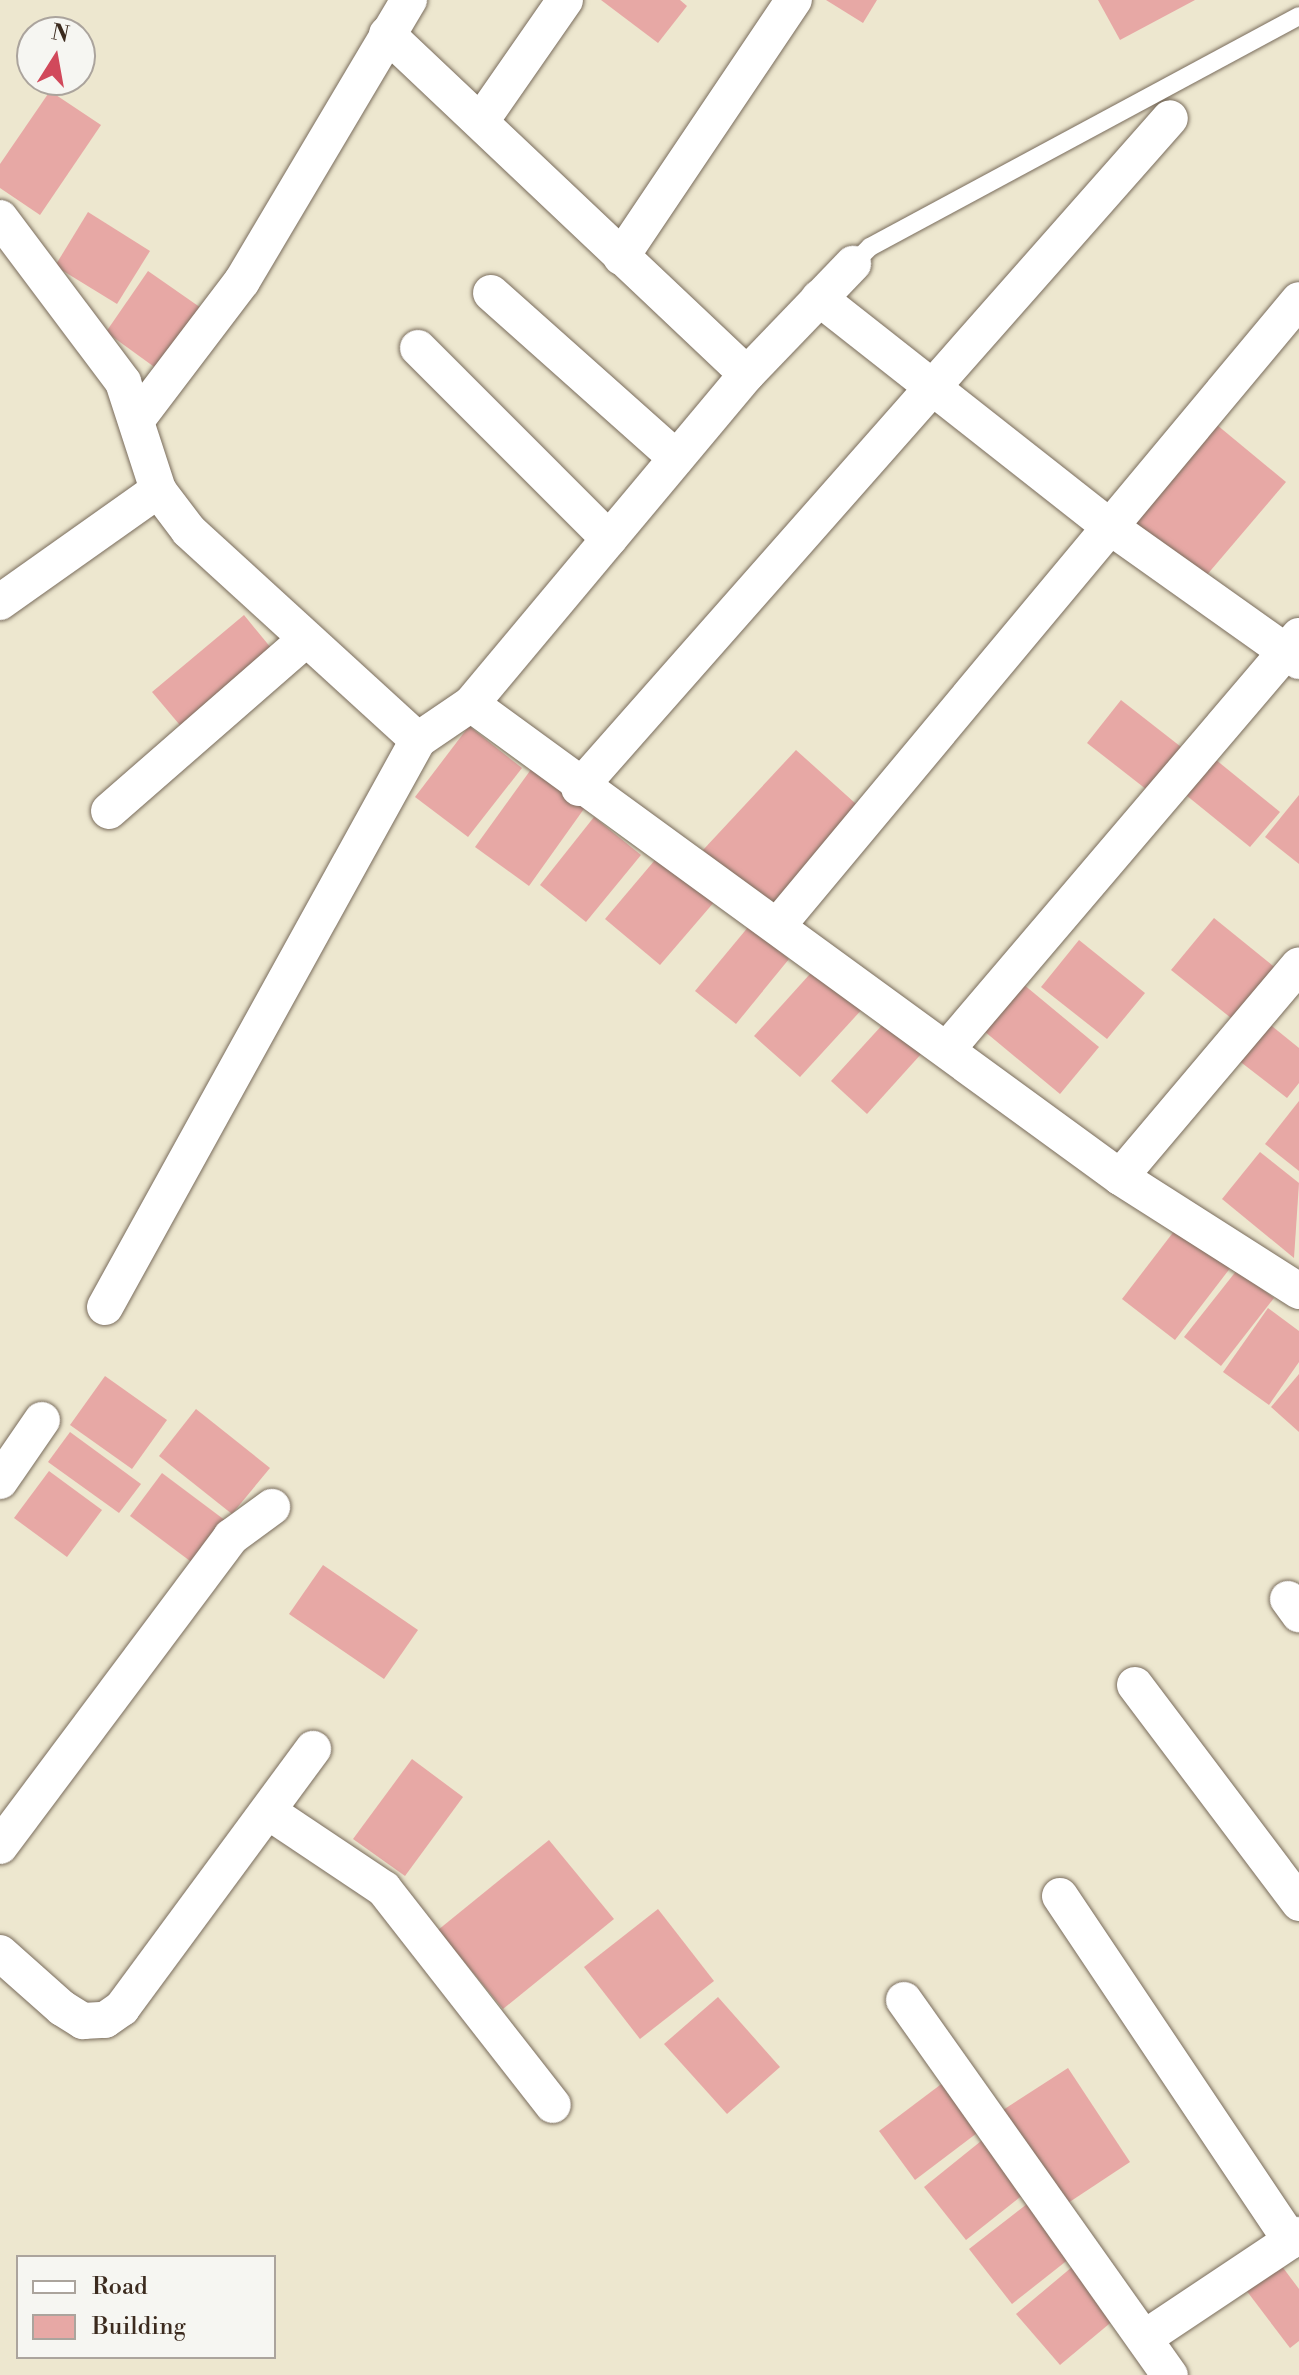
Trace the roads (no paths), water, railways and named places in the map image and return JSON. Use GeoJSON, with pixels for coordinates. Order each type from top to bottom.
{"type":"FeatureCollection","features":[{"type":"Feature","properties":{"kind":"street"},"geometry":{"type":"LineString","coordinates":[[138,418],[242,281],[409,0]]}},
{"type":"Feature","properties":{"kind":"street"},"geometry":{"type":"LineString","coordinates":[[481,121],[565,0]]}},
{"type":"Feature","properties":{"kind":"street"},"geometry":{"type":"LineString","coordinates":[[621,257],[794,0]]}},
{"type":"Feature","properties":{"kind":"street"},"geometry":{"type":"LineString","coordinates":[[387,34],[747,374]]}},
{"type":"Feature","properties":{"kind":"street"},"geometry":{"type":"LineString","coordinates":[[579,788],[937,387],[1170,118]]}},
{"type":"Feature","properties":{"kind":"street"},"geometry":{"type":"LineString","coordinates":[[0,218],[123,382],[138,418],[158,490],[189,531],[304,641],[418,740]]}},
{"type":"Feature","properties":{"kind":"street"},"geometry":{"type":"LineString","coordinates":[[105,1307],[418,740],[471,704],[747,374],[853,264]]}},
{"type":"Feature","properties":{"kind":"street"},"geometry":{"type":"LineString","coordinates":[[491,293],[676,458]]}},
{"type":"Feature","properties":{"kind":"street"},"geometry":{"type":"LineString","coordinates":[[819,298],[937,387],[1109,526],[1294,650],[949,1047]]}},
{"type":"Feature","properties":{"kind":"street"},"geometry":{"type":"LineString","coordinates":[[779,924],[1299,300]]}},
{"type":"Feature","properties":{"kind":"street"},"geometry":{"type":"LineString","coordinates":[[418,348],[609,539]]}},
{"type":"Feature","properties":{"kind":"street"},"geometry":{"type":"LineString","coordinates":[[0,602],[158,490]]}},
{"type":"Feature","properties":{"kind":"street"},"geometry":{"type":"LineString","coordinates":[[109,811],[304,641]]}},
{"type":"Feature","properties":{"kind":"street"},"geometry":{"type":"LineString","coordinates":[[471,704],[579,788],[779,924],[949,1047],[1120,1177],[1299,1289]]}},
{"type":"Feature","properties":{"kind":"street"},"geometry":{"type":"LineString","coordinates":[[1120,1177],[1299,965]]}},
{"type":"Feature","properties":{"kind":"street"},"geometry":{"type":"LineString","coordinates":[[0,1481],[42,1420]]}},
{"type":"Feature","properties":{"kind":"street"},"geometry":{"type":"LineString","coordinates":[[0,1846],[231,1537],[272,1507]]}},
{"type":"Feature","properties":{"kind":"street"},"geometry":{"type":"LineString","coordinates":[[1135,1685],[1299,1903]]}},
{"type":"Feature","properties":{"kind":"street"},"geometry":{"type":"LineString","coordinates":[[0,1953],[62,2008],[83,2021],[105,2020],[122,2008],[313,1749]]}},
{"type":"Feature","properties":{"kind":"street"},"geometry":{"type":"LineString","coordinates":[[269,1812],[384,1889],[553,2105]]}},
{"type":"Feature","properties":{"kind":"street"},"geometry":{"type":"LineString","coordinates":[[1060,1896],[1295,2238],[1146,2337]]}},
{"type":"Feature","properties":{"kind":"street"},"geometry":{"type":"LineString","coordinates":[[904,2000],[1146,2337],[1170,2375]]}},
{"type":"Feature","properties":{"kind":"lane"},"geometry":{"type":"LineString","coordinates":[[853,264],[870,247],[1299,16]]}}]}
